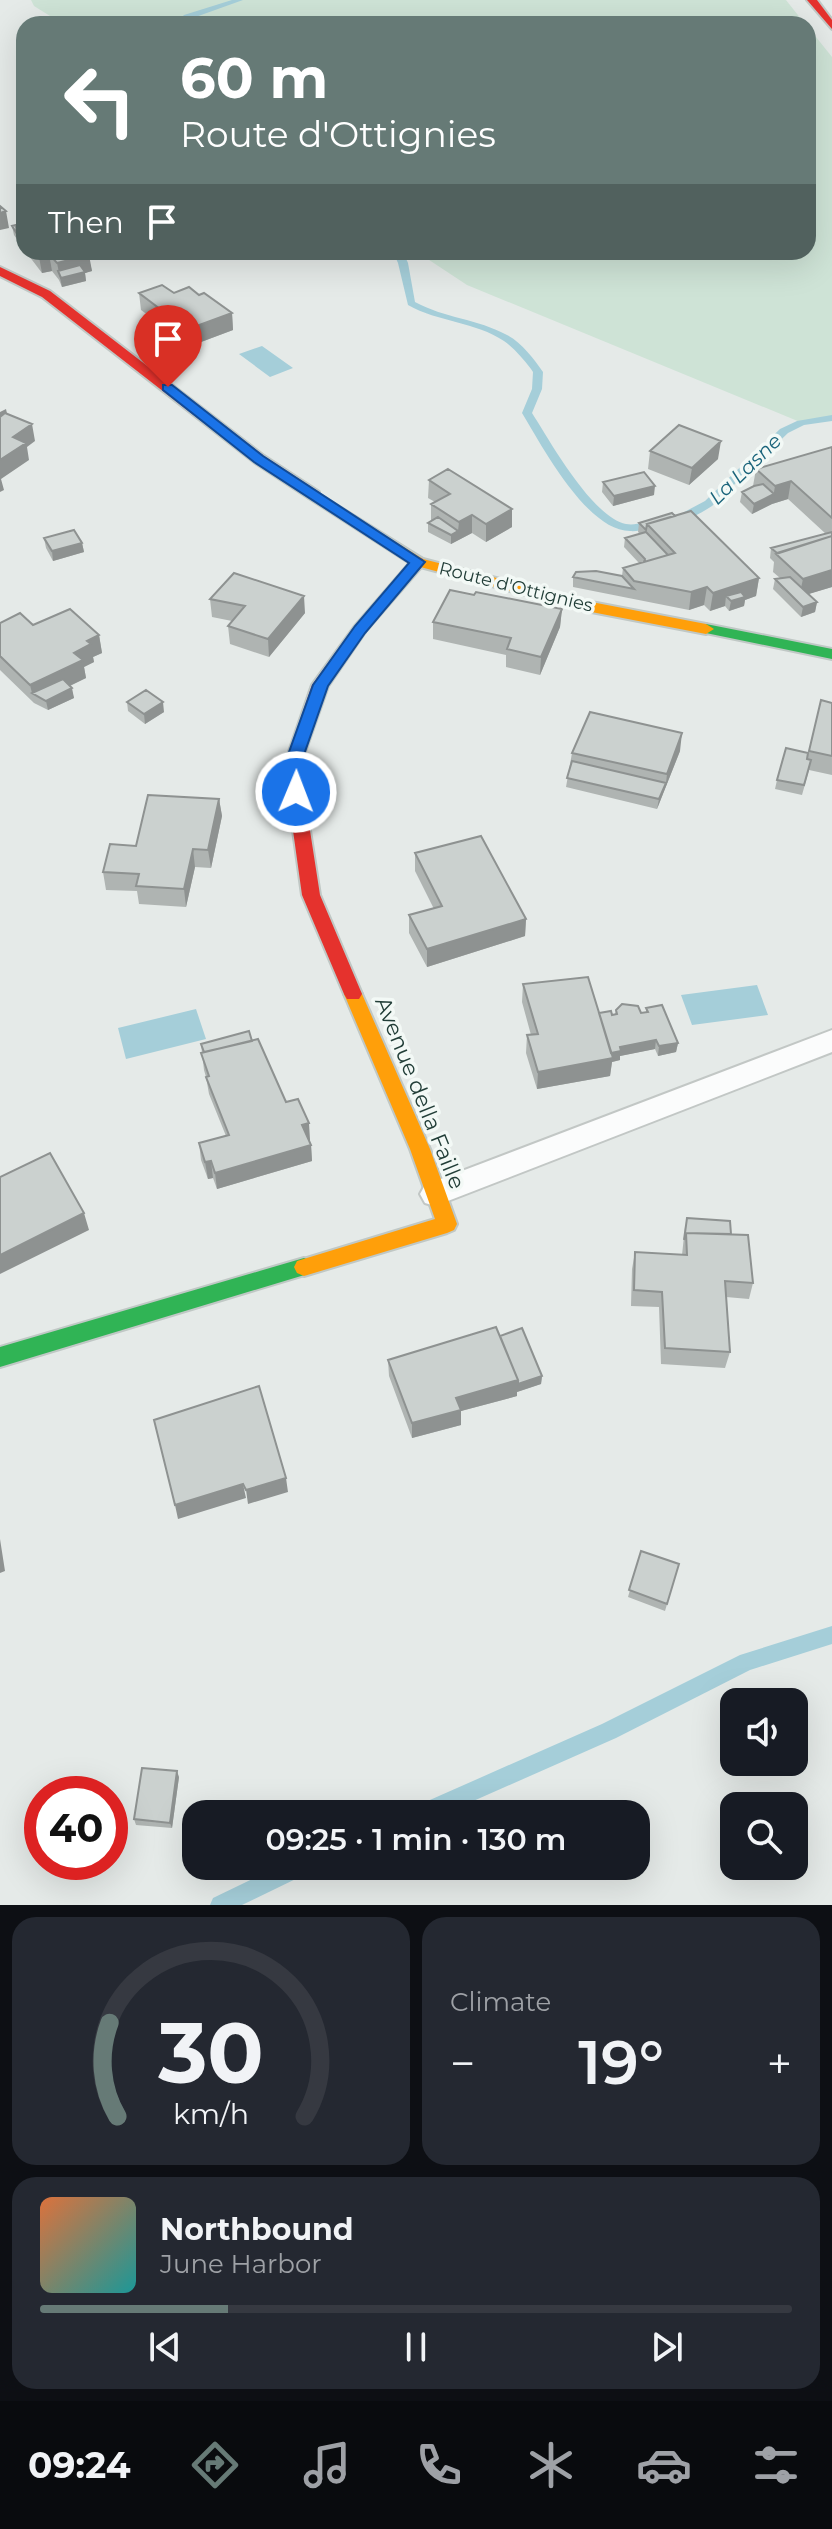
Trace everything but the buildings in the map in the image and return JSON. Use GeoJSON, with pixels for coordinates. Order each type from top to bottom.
{"type":"FeatureCollection","features":[{"type":"Feature","properties":{"kind":"street"},"geometry":{"type":"LineString","coordinates":[[812,0],[832,26]]}},
{"type":"Feature","properties":{"kind":"street","name":"Route d'Ottignies"},"geometry":{"type":"LineString","coordinates":[[0,271],[46,294],[259,459],[418,562],[581,605],[832,654]]}},
{"type":"Feature","properties":{"kind":"street","name":"Avenue della Faille"},"geometry":{"type":"LineString","coordinates":[[0,1357],[447,1224],[420,1149],[311,895],[292,766],[320,685],[360,629],[418,562]]}},
{"type":"Feature","properties":{"kind":"lane"},"geometry":{"type":"LineString","coordinates":[[435,1194],[832,1041]]}},
{"type":"Feature","properties":{"kind":"green space"},"geometry":{"type":"Polygon","coordinates":[[[31,0],[786,0],[799,16],[50,16],[34,6],[31,0]]]}},
{"type":"Feature","properties":{"kind":"green space"},"geometry":{"type":"Polygon","coordinates":[[[816,37],[832,57],[832,418],[800,422],[467,285],[429,260],[816,260],[816,37]]]}},
{"type":"Feature","properties":{"kind":"water"},"geometry":{"type":"Polygon","coordinates":[[[262,346],[293,368],[270,377],[239,354],[262,346]]]}},
{"type":"Feature","properties":{"kind":"water"},"geometry":{"type":"Polygon","coordinates":[[[757,985],[768,1015],[692,1025],[681,995],[757,985]]]}},
{"type":"Feature","properties":{"kind":"water"},"geometry":{"type":"Polygon","coordinates":[[[196,1009],[206,1039],[126,1059],[118,1028],[196,1009]]]}},
{"type":"Feature","properties":{"kind":"waterway","name":"La Lasne"},"geometry":{"type":"LineString","coordinates":[[190,16],[239,0]]}},
{"type":"Feature","properties":{"kind":"waterway","name":"La Lasne"},"geometry":{"type":"LineString","coordinates":[[402,260],[411,303],[433,314],[502,336],[517,347],[538,372],[537,389],[527,413],[557,461],[599,513],[614,524],[627,528],[657,522]]}},
{"type":"Feature","properties":{"kind":"waterway","name":"La Lasne"},"geometry":{"type":"LineString","coordinates":[[678,518],[708,504],[784,431],[801,423],[832,418]]}},
{"type":"Feature","properties":{"kind":"waterway"},"geometry":{"type":"LineString","coordinates":[[453,1800],[609,1731],[747,1662],[832,1635]]}},
{"type":"Feature","properties":{"kind":"waterway"},"geometry":{"type":"LineString","coordinates":[[220,1905],[272,1880]]}},
{"type":"Feature","properties":{"kind":"traffic: fast"},"geometry":{"type":"LineString","coordinates":[[706,629],[832,654]]}},
{"type":"Feature","properties":{"kind":"traffic: fast"},"geometry":{"type":"LineString","coordinates":[[0,1357],[304,1267]]}},
{"type":"Feature","properties":{"kind":"traffic: slow"},"geometry":{"type":"LineString","coordinates":[[314,495],[418,562],[581,605],[706,629]]}},
{"type":"Feature","properties":{"kind":"traffic: slow"},"geometry":{"type":"LineString","coordinates":[[304,1267],[447,1224],[420,1149],[353,994]]}},
{"type":"Feature","properties":{"kind":"traffic: jam"},"geometry":{"type":"LineString","coordinates":[[812,0],[832,26]]}},
{"type":"Feature","properties":{"kind":"traffic: jam"},"geometry":{"type":"LineString","coordinates":[[0,271],[46,294],[259,459],[314,495]]}},
{"type":"Feature","properties":{"kind":"traffic: jam"},"geometry":{"type":"LineString","coordinates":[[353,994],[311,895],[292,766],[320,685],[360,629],[418,562]]}},
{"type":"Feature","properties":{"kind":"route"},"geometry":{"type":"LineString","coordinates":[[168,387],[259,459],[418,562],[360,629],[320,685],[292,766],[296,792]]}}]}
